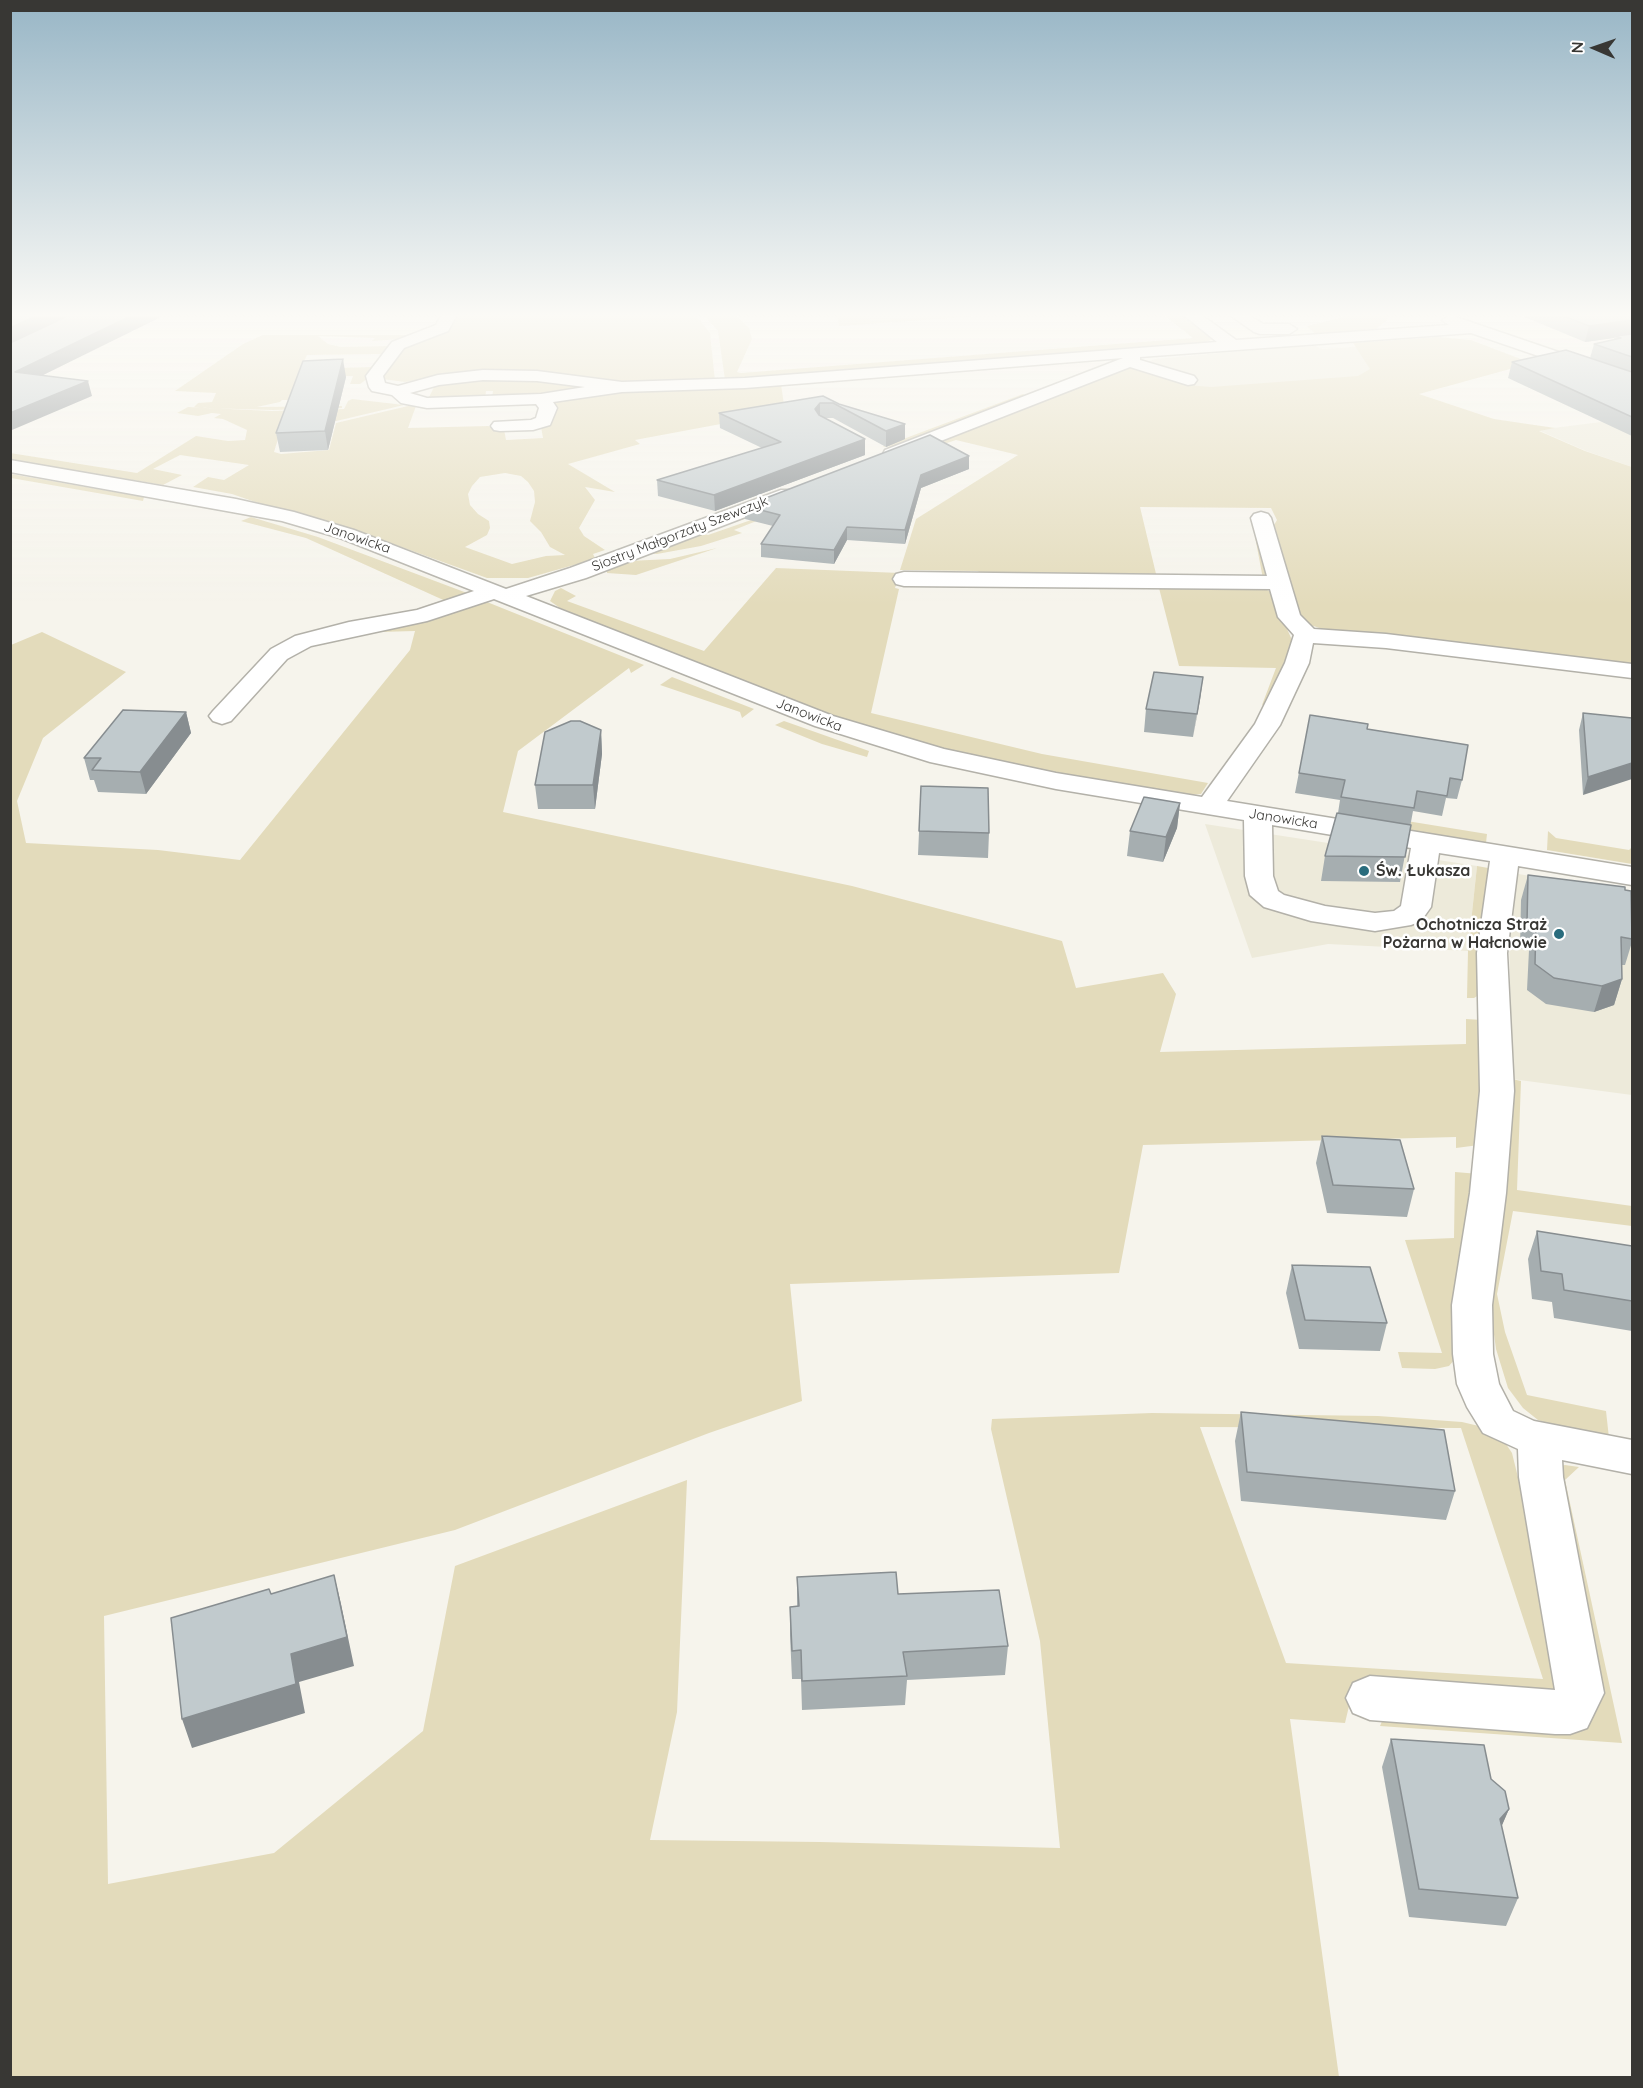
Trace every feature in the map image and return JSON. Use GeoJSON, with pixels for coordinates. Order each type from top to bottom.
{"type":"FeatureCollection","features":[{"type":"Feature","properties":{"kind":"street"},"geometry":{"type":"LineString","coordinates":[[500,426],[533,425],[544,422],[547,410]]}},
{"type":"Feature","properties":{"kind":"street"},"geometry":{"type":"LineString","coordinates":[[879,456],[996,410]]}},
{"type":"Feature","properties":{"kind":"street","name":"Janowicka"},"geometry":{"type":"LineString","coordinates":[[10,466],[236,505],[316,524],[384,547],[784,706],[877,739],[993,769],[1209,807],[1632,876]]}},
{"type":"Feature","properties":{"kind":"street"},"geometry":{"type":"LineString","coordinates":[[165,492],[186,481]]}},
{"type":"Feature","properties":{"kind":"street","name":"Siostry Małgorzaty Szewczyk"},"geometry":{"type":"LineString","coordinates":[[222,716],[279,654],[303,641],[446,609],[578,573],[809,485]]}},
{"type":"Feature","properties":{"kind":"street"},"geometry":{"type":"LineString","coordinates":[[1261,518],[1277,584],[1289,617],[1307,636]]}},
{"type":"Feature","properties":{"kind":"street"},"geometry":{"type":"LineString","coordinates":[[904,579],[1277,584]]}},
{"type":"Feature","properties":{"kind":"street"},"geometry":{"type":"LineString","coordinates":[[1209,807],[1267,725],[1297,663],[1302,640],[1307,636],[1386,641],[1632,671]]}},
{"type":"Feature","properties":{"kind":"street"},"geometry":{"type":"LineString","coordinates":[[1258,815],[1259,876],[1265,895],[1293,908],[1331,916],[1375,922],[1400,919],[1410,915],[1416,907],[1426,842]]}},
{"type":"Feature","properties":{"kind":"street"},"geometry":{"type":"LineString","coordinates":[[1505,855],[1492,953],[1497,1091],[1488,1193],[1472,1305],[1473,1354],[1478,1384],[1488,1407],[1498,1422],[1539,1440],[1632,1456]]}},
{"type":"Feature","properties":{"kind":"street"},"geometry":{"type":"LineString","coordinates":[[1370,1698],[1555,1712],[1569,1712],[1574,1705],[1580,1693],[1541,1477],[1539,1440]]}},
{"type":"Feature","properties":{"kind":"shaded area"},"geometry":{"type":"Polygon","coordinates":[[[182,410],[381,410],[328,423],[278,439],[274,452],[281,454],[329,450],[336,423],[389,410],[414,410],[408,428],[488,426],[504,429],[506,440],[543,438],[541,427],[550,410],[785,412],[635,440],[640,444],[568,464],[615,492],[585,487],[595,500],[579,528],[584,536],[605,550],[593,554],[595,558],[588,561],[528,578],[487,578],[338,524],[232,494],[193,487],[208,477],[224,480],[249,465],[180,455],[153,469],[182,475],[163,485],[11,460],[10,453],[137,473],[196,436],[228,441],[245,440],[247,430],[223,419],[214,418],[221,414],[198,416],[177,413],[182,410]],[[505,473],[480,477],[468,494],[470,505],[489,521],[490,528],[487,535],[465,547],[512,564],[546,556],[565,555],[550,547],[541,532],[530,521],[535,502],[534,491],[521,476],[505,473]]]}},
{"type":"Feature","properties":{"kind":"shaded area"},"geometry":{"type":"Polygon","coordinates":[[[979,410],[992,410],[898,446],[882,447],[979,410]]]}},
{"type":"Feature","properties":{"kind":"shaded area"},"geometry":{"type":"Polygon","coordinates":[[[1019,410],[1468,410],[1494,419],[1555,428],[1539,431],[1585,451],[1632,467],[1632,668],[1329,631],[1307,624],[1299,619],[1285,585],[1271,530],[1277,520],[1271,508],[1140,507],[1157,578],[1263,579],[1253,526],[1258,527],[1269,578],[1266,581],[989,576],[977,571],[900,570],[916,519],[1018,455],[956,440],[929,449],[926,447],[1019,410]]]}},
{"type":"Feature","properties":{"kind":"shaded area"},"geometry":{"type":"Polygon","coordinates":[[[1632,418],[1632,467],[1586,451],[1538,430],[1632,418]]]}},
{"type":"Feature","properties":{"kind":"shaded area"},"geometry":{"type":"Polygon","coordinates":[[[10,474],[144,497],[143,501],[11,478],[10,474]]]}},
{"type":"Feature","properties":{"kind":"shaded area"},"geometry":{"type":"Polygon","coordinates":[[[251,517],[318,537],[467,593],[450,603],[306,538],[241,521],[251,517]]]}},
{"type":"Feature","properties":{"kind":"shaded area"},"geometry":{"type":"Polygon","coordinates":[[[754,519],[759,520],[734,530],[742,533],[701,546],[657,554],[648,553],[701,533],[708,535],[754,519]]]}},
{"type":"Feature","properties":{"kind":"shaded area"},"geometry":{"type":"Polygon","coordinates":[[[717,548],[636,575],[607,573],[629,561],[670,559],[717,548]]]}},
{"type":"Feature","properties":{"kind":"shaded area"},"geometry":{"type":"Polygon","coordinates":[[[776,568],[900,573],[895,588],[899,589],[871,713],[1042,754],[1208,783],[1201,794],[1190,795],[1038,769],[956,752],[900,737],[798,704],[560,608],[550,601],[555,591],[561,588],[576,596],[567,601],[704,651],[776,568]]]}},
{"type":"Feature","properties":{"kind":"shaded area"},"geometry":{"type":"Polygon","coordinates":[[[1093,587],[1264,589],[1270,591],[1292,640],[1284,670],[1268,704],[1262,705],[1276,668],[1179,666],[1159,588],[1093,587]]]}},
{"type":"Feature","properties":{"kind":"shaded area"},"geometry":{"type":"Polygon","coordinates":[[[487,602],[644,665],[631,673],[629,668],[518,751],[503,812],[852,886],[1062,941],[1076,988],[1163,973],[1176,994],[1160,1052],[1466,1044],[1466,1019],[1482,1020],[1479,1145],[1456,1148],[1456,1137],[1143,1145],[1119,1273],[790,1284],[802,1401],[709,1433],[455,1530],[104,1616],[108,1884],[274,1853],[423,1731],[455,1566],[687,1480],[677,1712],[650,1840],[1060,1848],[1040,1641],[991,1429],[992,1419],[1152,1413],[1378,1416],[1462,1422],[1483,1427],[1504,1441],[1512,1453],[1565,1668],[1554,1696],[1354,1685],[1345,1723],[1290,1719],[1339,2077],[11,2078],[11,645],[42,632],[126,672],[43,738],[17,801],[26,843],[158,850],[240,860],[410,650],[415,631],[378,632],[487,602]],[[1200,1427],[1286,1663],[1543,1679],[1461,1428],[1200,1427]]]}},
{"type":"Feature","properties":{"kind":"shaded area"},"geometry":{"type":"Polygon","coordinates":[[[672,677],[754,709],[742,718],[740,712],[660,685],[672,677]]]}},
{"type":"Feature","properties":{"kind":"shaded area"},"geometry":{"type":"Polygon","coordinates":[[[784,721],[869,751],[867,757],[822,744],[775,725],[784,721]]]}},
{"type":"Feature","properties":{"kind":"shaded area"},"geometry":{"type":"Polygon","coordinates":[[[1376,816],[1487,834],[1486,843],[1381,826],[1376,816]]]}},
{"type":"Feature","properties":{"kind":"shaded area"},"geometry":{"type":"Polygon","coordinates":[[[1205,824],[1477,866],[1468,951],[1328,944],[1252,958],[1205,824]]]}},
{"type":"Feature","properties":{"kind":"shaded area"},"geometry":{"type":"Polygon","coordinates":[[[1548,831],[1556,838],[1629,850],[1632,847],[1632,864],[1547,850],[1548,831]]]}},
{"type":"Feature","properties":{"kind":"shaded area"},"geometry":{"type":"Polygon","coordinates":[[[1477,866],[1494,869],[1482,993],[1474,998],[1467,998],[1468,951],[1477,866]]]}},
{"type":"Feature","properties":{"kind":"shaded area"},"geometry":{"type":"Polygon","coordinates":[[[1513,873],[1632,894],[1632,1095],[1512,1079],[1509,932],[1513,873]]]}},
{"type":"Feature","properties":{"kind":"shaded area"},"geometry":{"type":"Polygon","coordinates":[[[1512,1079],[1521,1081],[1517,1190],[1632,1206],[1632,1226],[1513,1211],[1497,1294],[1505,1332],[1527,1395],[1606,1411],[1609,1438],[1558,1427],[1538,1420],[1523,1408],[1508,1388],[1496,1349],[1489,1298],[1512,1079]]]}},
{"type":"Feature","properties":{"kind":"shaded area"},"geometry":{"type":"Polygon","coordinates":[[[1455,1172],[1479,1174],[1455,1359],[1449,1366],[1435,1369],[1402,1368],[1398,1352],[1442,1353],[1405,1240],[1454,1238],[1455,1172]]]}},
{"type":"Feature","properties":{"kind":"shaded area"},"geometry":{"type":"Polygon","coordinates":[[[1565,1465],[1579,1467],[1565,1480],[1622,1743],[1380,1726],[1385,1714],[1569,1726],[1553,1468],[1565,1465]]]}},
{"type":"Feature","properties":{"kind":"building"},"geometry":{"type":"Polygon","coordinates":[[[284,410],[330,410],[325,431],[276,433],[284,410]]]}},
{"type":"Feature","properties":{"kind":"building"},"geometry":{"type":"Polygon","coordinates":[[[735,410],[816,410],[819,415],[865,439],[714,495],[657,480],[781,442],[719,413],[735,410]]]}},
{"type":"Feature","properties":{"kind":"building"},"geometry":{"type":"Polygon","coordinates":[[[847,410],[860,410],[905,424],[886,431],[847,410]]]}},
{"type":"Feature","properties":{"kind":"building"},"geometry":{"type":"Polygon","coordinates":[[[1618,410],[1632,410],[1632,417],[1618,410]]]}},
{"type":"Feature","properties":{"kind":"building"},"geometry":{"type":"Polygon","coordinates":[[[930,435],[969,456],[921,475],[905,530],[847,527],[834,550],[761,544],[780,515],[745,506],[930,435]]]}},
{"type":"Feature","properties":{"kind":"building"},"geometry":{"type":"Polygon","coordinates":[[[1154,672],[1203,677],[1197,714],[1146,709],[1154,672]]]}},
{"type":"Feature","properties":{"kind":"building"},"geometry":{"type":"Polygon","coordinates":[[[123,710],[186,712],[140,772],[92,770],[101,758],[84,758],[123,710]]]}},
{"type":"Feature","properties":{"kind":"building"},"geometry":{"type":"Polygon","coordinates":[[[1583,713],[1632,718],[1632,763],[1588,777],[1583,713]]]}},
{"type":"Feature","properties":{"kind":"building"},"geometry":{"type":"Polygon","coordinates":[[[1310,715],[1368,724],[1367,729],[1468,745],[1462,780],[1450,778],[1447,796],[1417,791],[1414,808],[1341,797],[1345,780],[1299,773],[1310,715]]]}},
{"type":"Feature","properties":{"kind":"building"},"geometry":{"type":"Polygon","coordinates":[[[571,721],[580,721],[601,730],[593,785],[535,785],[545,732],[571,721]]]}},
{"type":"Feature","properties":{"kind":"building"},"geometry":{"type":"Polygon","coordinates":[[[921,786],[988,788],[989,833],[919,831],[921,786]]]}},
{"type":"Feature","properties":{"kind":"building"},"geometry":{"type":"Polygon","coordinates":[[[1144,797],[1180,803],[1166,837],[1130,831],[1144,797]]]}},
{"type":"Feature","properties":{"kind":"building"},"geometry":{"type":"Polygon","coordinates":[[[1337,813],[1411,825],[1405,857],[1325,856],[1337,813]]]}},
{"type":"Feature","properties":{"kind":"building"},"geometry":{"type":"Polygon","coordinates":[[[1528,875],[1625,887],[1625,890],[1631,891],[1632,939],[1621,937],[1622,979],[1602,986],[1554,978],[1535,964],[1536,924],[1527,923],[1528,875]]]}},
{"type":"Feature","properties":{"kind":"building"},"geometry":{"type":"Polygon","coordinates":[[[1322,1136],[1400,1140],[1414,1189],[1333,1185],[1322,1136]]]}},
{"type":"Feature","properties":{"kind":"building"},"geometry":{"type":"Polygon","coordinates":[[[1537,1231],[1632,1246],[1632,1301],[1564,1290],[1562,1274],[1541,1271],[1537,1231]]]}},
{"type":"Feature","properties":{"kind":"building"},"geometry":{"type":"Polygon","coordinates":[[[1292,1265],[1370,1267],[1387,1323],[1305,1320],[1292,1265]]]}},
{"type":"Feature","properties":{"kind":"building"},"geometry":{"type":"Polygon","coordinates":[[[1241,1412],[1444,1430],[1455,1491],[1247,1472],[1241,1412]]]}},
{"type":"Feature","properties":{"kind":"building"},"geometry":{"type":"Polygon","coordinates":[[[896,1572],[898,1594],[999,1590],[1008,1646],[903,1652],[907,1676],[802,1681],[801,1650],[792,1651],[790,1607],[799,1606],[797,1577],[896,1572]]]}},
{"type":"Feature","properties":{"kind":"building"},"geometry":{"type":"Polygon","coordinates":[[[334,1575],[347,1637],[291,1654],[296,1684],[182,1719],[171,1618],[269,1589],[271,1594],[334,1575]]]}},
{"type":"Feature","properties":{"kind":"building"},"geometry":{"type":"Polygon","coordinates":[[[1391,1739],[1484,1745],[1491,1779],[1505,1791],[1509,1809],[1500,1819],[1518,1898],[1419,1889],[1391,1739]]]}},
{"type":"Feature","properties":{"kind":"place","name":"Św. Łukasza"},"geometry":{"type":"Point","coordinates":[1364,871]}},
{"type":"Feature","properties":{"kind":"place","name":"Ochotnicza Straż Pożarna w Hałcnowie"},"geometry":{"type":"Point","coordinates":[1559,934]}}]}
